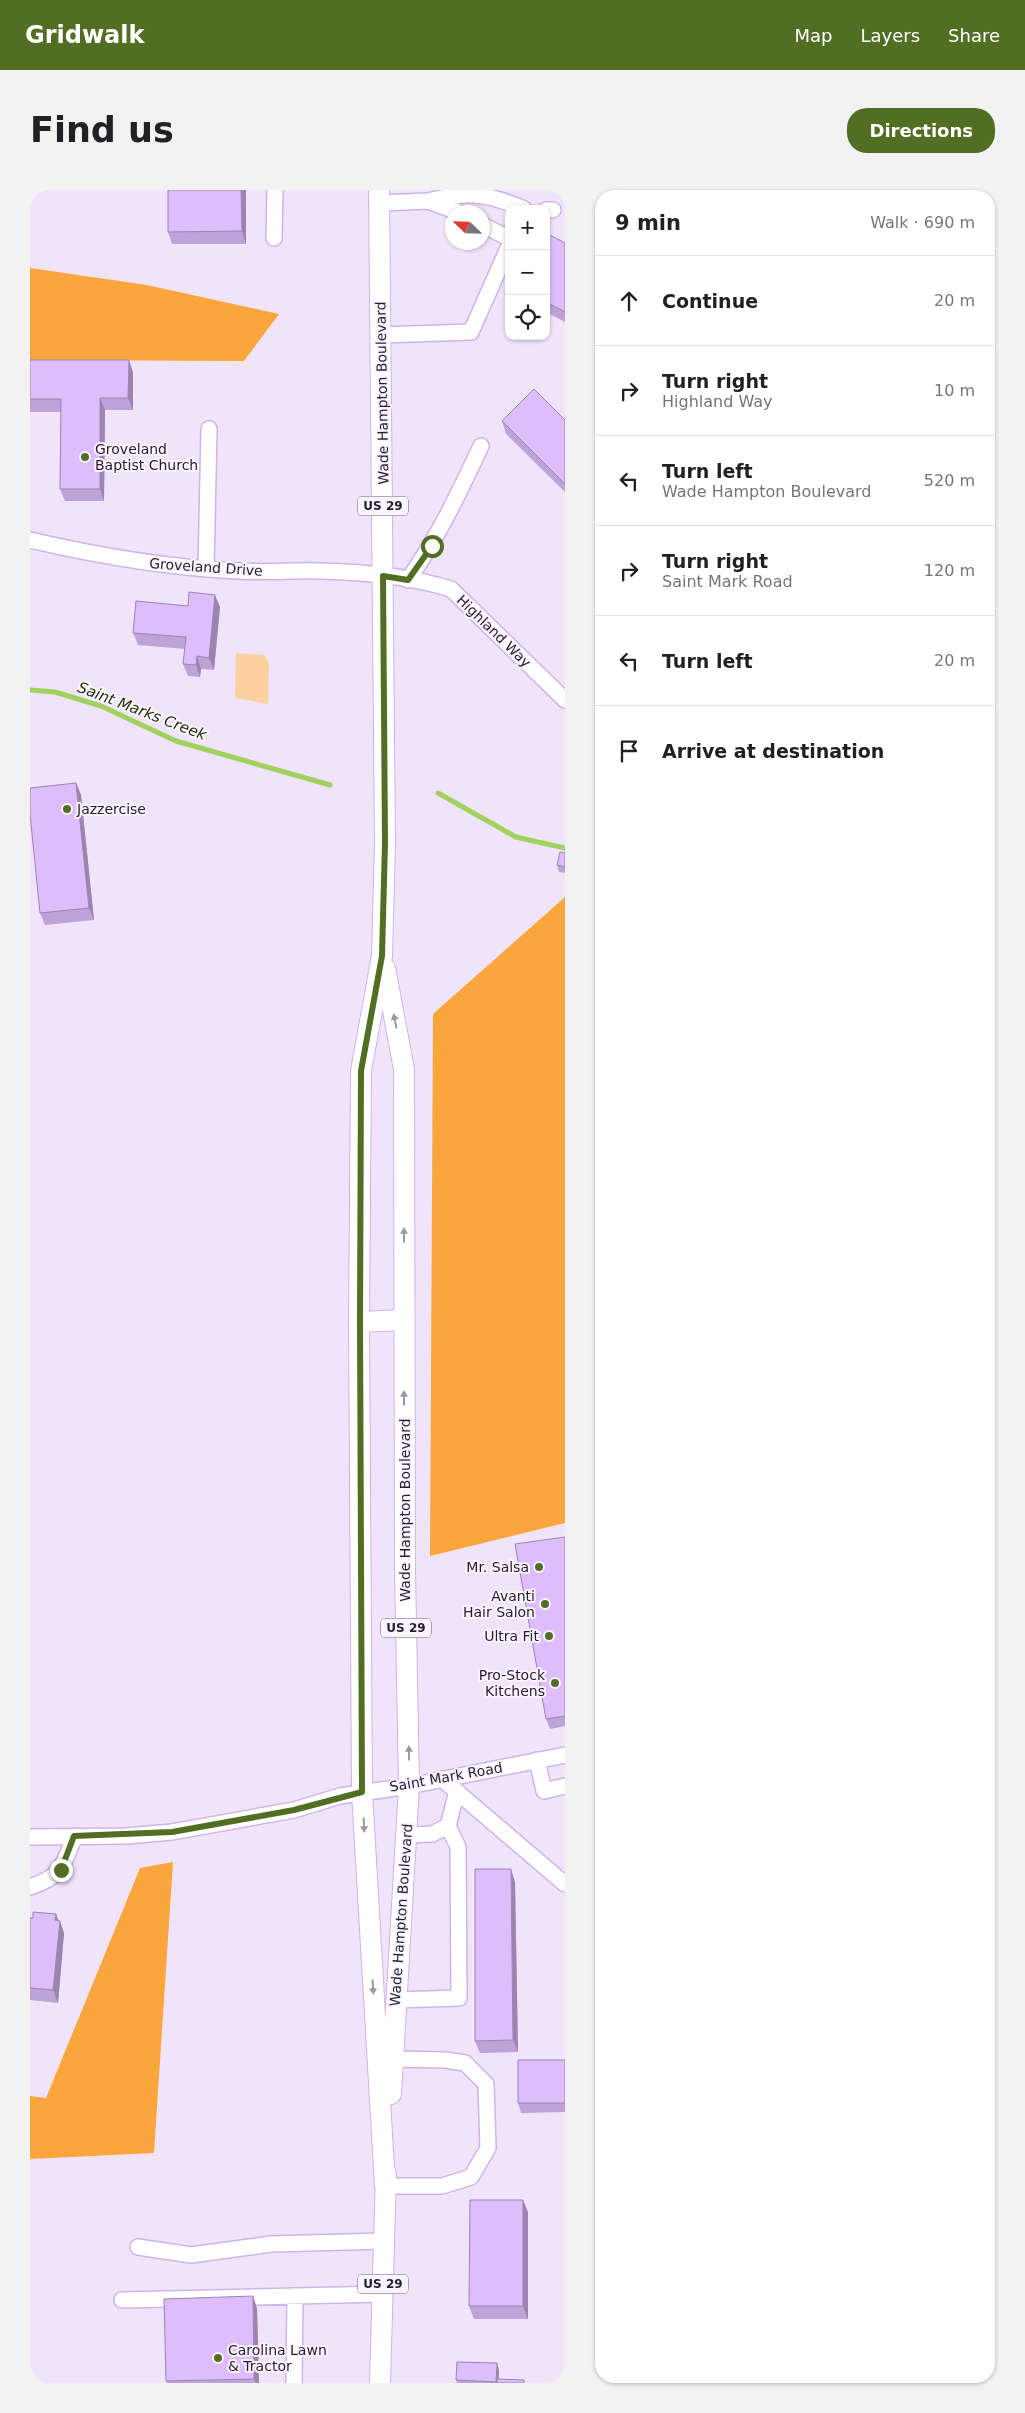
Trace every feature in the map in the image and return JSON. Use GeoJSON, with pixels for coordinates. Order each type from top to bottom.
{"type":"FeatureCollection","features":[{"type":"Feature","properties":{"kind":"main road","name":"Wade Hampton Boulevard"},"geometry":{"type":"LineString","coordinates":[[380,196],[385,843],[382,956],[361,1071],[360,1322],[362,1792],[385,2186]]}},
{"type":"Feature","properties":{"kind":"main road","name":"Wade Hampton Boulevard"},"geometry":{"type":"LineString","coordinates":[[380,2383],[385,2186],[409,1786],[404,1320],[404,1069],[382,956]]}},
{"type":"Feature","properties":{"kind":"main road"},"geometry":{"type":"LineString","coordinates":[[360,1322],[404,1320]]}},
{"type":"Feature","properties":{"kind":"street"},"geometry":{"type":"LineString","coordinates":[[274,238],[275,190]]}},
{"type":"Feature","properties":{"kind":"street"},"geometry":{"type":"LineString","coordinates":[[428,201],[457,193],[497,194],[517,205]]}},
{"type":"Feature","properties":{"kind":"street"},"geometry":{"type":"LineString","coordinates":[[380,196],[428,201],[445,207]]}},
{"type":"Feature","properties":{"kind":"street"},"geometry":{"type":"LineString","coordinates":[[490,229],[505,236]]}},
{"type":"Feature","properties":{"kind":"street"},"geometry":{"type":"LineString","coordinates":[[381,335],[471,332],[507,250]]}},
{"type":"Feature","properties":{"kind":"street"},"geometry":{"type":"LineString","coordinates":[[206,569],[209,429]]}},
{"type":"Feature","properties":{"kind":"street"},"geometry":{"type":"LineString","coordinates":[[408,580],[432,546],[452,509],[481,446]]}},
{"type":"Feature","properties":{"kind":"street","name":"Groveland Drive"},"geometry":{"type":"LineString","coordinates":[[30,540],[129,560],[206,569],[241,572],[320,571],[383,576]]}},
{"type":"Feature","properties":{"kind":"street","name":"Highland Way"},"geometry":{"type":"LineString","coordinates":[[383,576],[451,589],[565,700]]}},
{"type":"Feature","properties":{"kind":"street","name":"Saint Mark Road"},"geometry":{"type":"LineString","coordinates":[[30,1837],[172,1832],[294,1810],[362,1792],[409,1786],[565,1755]]}},
{"type":"Feature","properties":{"kind":"street"},"geometry":{"type":"LineString","coordinates":[[538,1760],[544,1791],[565,1786]]}},
{"type":"Feature","properties":{"kind":"street"},"geometry":{"type":"LineString","coordinates":[[442,1779],[565,1884]]}},
{"type":"Feature","properties":{"kind":"street"},"geometry":{"type":"LineString","coordinates":[[396,2000],[459,1998],[458,1847],[448,1826],[457,1791]]}},
{"type":"Feature","properties":{"kind":"street"},"geometry":{"type":"LineString","coordinates":[[406,1835],[432,1834],[448,1826]]}},
{"type":"Feature","properties":{"kind":"street"},"geometry":{"type":"LineString","coordinates":[[30,1887],[52,1878],[61,1870],[74,1836]]}},
{"type":"Feature","properties":{"kind":"street"},"geometry":{"type":"LineString","coordinates":[[385,2186],[442,2186],[471,2177],[488,2148],[486,2084],[465,2063],[445,2060],[393,2059]]}},
{"type":"Feature","properties":{"kind":"street"},"geometry":{"type":"LineString","coordinates":[[138,2247],[190,2254],[271,2244],[384,2241]]}},
{"type":"Feature","properties":{"kind":"street"},"geometry":{"type":"LineString","coordinates":[[122,2300],[382,2294]]}},
{"type":"Feature","properties":{"kind":"street"},"geometry":{"type":"LineString","coordinates":[[294,2383],[295,2296]]}},
{"type":"Feature","properties":{"kind":"shaded area"},"geometry":{"type":"Polygon","coordinates":[[[30,268],[147,285],[279,314],[244,361],[30,360],[30,268]]]}},
{"type":"Feature","properties":{"kind":"shaded area"},"geometry":{"type":"Polygon","coordinates":[[[236,653],[264,655],[269,662],[268,704],[235,698],[236,653]]]}},
{"type":"Feature","properties":{"kind":"shaded area"},"geometry":{"type":"Polygon","coordinates":[[[565,897],[565,1523],[430,1556],[433,1014],[565,897]]]}},
{"type":"Feature","properties":{"kind":"shaded area"},"geometry":{"type":"Polygon","coordinates":[[[173,1862],[154,2153],[30,2159],[30,2096],[46,2098],[140,1868],[173,1862]]]}},
{"type":"Feature","properties":{"kind":"building"},"geometry":{"type":"Polygon","coordinates":[[[168,190],[241,190],[242,231],[168,232],[168,190]]]}},
{"type":"Feature","properties":{"kind":"building"},"geometry":{"type":"Polygon","coordinates":[[[550,235],[565,243],[565,312],[550,304],[550,235]]]}},
{"type":"Feature","properties":{"kind":"building","name":"Groveland Baptist Church"},"geometry":{"type":"Polygon","coordinates":[[[30,360],[129,360],[128,398],[100,398],[100,489],[60,489],[61,399],[30,399],[30,360]]]}},
{"type":"Feature","properties":{"kind":"building"},"geometry":{"type":"Polygon","coordinates":[[[534,389],[565,420],[565,484],[502,421],[534,389]]]}},
{"type":"Feature","properties":{"kind":"building"},"geometry":{"type":"Polygon","coordinates":[[[189,592],[215,595],[209,658],[197,656],[196,665],[183,664],[186,637],[133,633],[136,601],[188,606],[189,592]]]}},
{"type":"Feature","properties":{"kind":"building"},"geometry":{"type":"Polygon","coordinates":[[[76,783],[89,908],[40,913],[30,814],[30,788],[76,783]]]}},
{"type":"Feature","properties":{"kind":"building"},"geometry":{"type":"Polygon","coordinates":[[[560,852],[565,853],[565,867],[557,865],[560,852]]]}},
{"type":"Feature","properties":{"kind":"building"},"geometry":{"type":"Polygon","coordinates":[[[565,1537],[565,1716],[546,1719],[515,1544],[565,1537]]]}},
{"type":"Feature","properties":{"kind":"building"},"geometry":{"type":"Polygon","coordinates":[[[475,1869],[511,1869],[513,2040],[475,2041],[475,1869]]]}},
{"type":"Feature","properties":{"kind":"building"},"geometry":{"type":"Polygon","coordinates":[[[33,1912],[56,1914],[55,1920],[60,1921],[53,1990],[30,1988],[30,1918],[33,1918],[33,1912]]]}},
{"type":"Feature","properties":{"kind":"building"},"geometry":{"type":"Polygon","coordinates":[[[518,2060],[565,2060],[565,2103],[518,2103],[518,2060]]]}},
{"type":"Feature","properties":{"kind":"building"},"geometry":{"type":"Polygon","coordinates":[[[470,2200],[523,2200],[523,2306],[469,2306],[470,2200]]]}},
{"type":"Feature","properties":{"kind":"building"},"geometry":{"type":"Polygon","coordinates":[[[253,2296],[254,2379],[166,2381],[164,2299],[253,2296]]]}},
{"type":"Feature","properties":{"kind":"building"},"geometry":{"type":"Polygon","coordinates":[[[457,2362],[497,2363],[496,2382],[456,2380],[457,2362]]]}},
{"type":"Feature","properties":{"kind":"building"},"geometry":{"type":"Polygon","coordinates":[[[497,2379],[524,2380],[524,2383],[497,2383],[497,2379]]]}},
{"type":"Feature","properties":{"kind":"waterway","name":"Saint Marks Creek"},"geometry":{"type":"LineString","coordinates":[[30,690],[55,692],[101,706],[176,741],[330,785]]}},
{"type":"Feature","properties":{"kind":"waterway","name":"Saint Marks Creek"},"geometry":{"type":"LineString","coordinates":[[438,793],[516,837],[565,848]]}},
{"type":"Feature","properties":{"kind":"place","name":"Groveland Baptist Church"},"geometry":{"type":"Point","coordinates":[85,457]}},
{"type":"Feature","properties":{"kind":"place","name":"Jazzercise"},"geometry":{"type":"Point","coordinates":[67,809]}},
{"type":"Feature","properties":{"kind":"place","name":"Mr. Salsa"},"geometry":{"type":"Point","coordinates":[539,1567]}},
{"type":"Feature","properties":{"kind":"place","name":"Avanti Hair Salon"},"geometry":{"type":"Point","coordinates":[545,1604]}},
{"type":"Feature","properties":{"kind":"place","name":"Ultra Fit"},"geometry":{"type":"Point","coordinates":[549,1636]}},
{"type":"Feature","properties":{"kind":"place","name":"Pro-Stock Kitchens"},"geometry":{"type":"Point","coordinates":[555,1683]}},
{"type":"Feature","properties":{"kind":"place","name":"Carolina Lawn & Tractor"},"geometry":{"type":"Point","coordinates":[218,2358]}},
{"type":"Feature","properties":{"kind":"route"},"geometry":{"type":"LineString","coordinates":[[61,1870],[74,1836],[126,1836],[172,1832],[294,1810],[340,1796],[362,1792],[360,1555],[361,1071],[382,956],[385,843],[383,576],[408,580],[432,546]]}}]}
